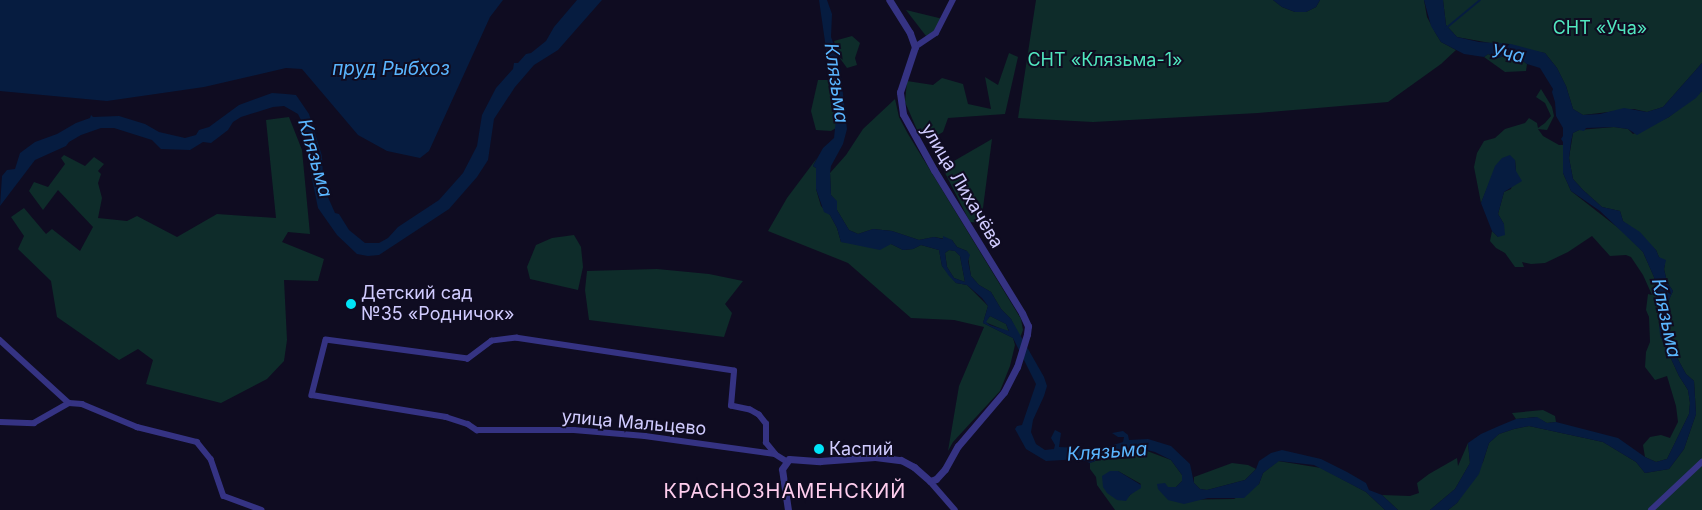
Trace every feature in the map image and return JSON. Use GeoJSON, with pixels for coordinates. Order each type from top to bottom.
{"type":"FeatureCollection","features":[{"type":"Feature","properties":{"kind":"street"},"geometry":{"type":"LineString","coordinates":[[889,0],[910,33],[915,47],[936,33],[953,0]]}},
{"type":"Feature","properties":{"kind":"street","name":"улица Лихачёва"},"geometry":{"type":"LineString","coordinates":[[915,47],[900,92],[903,114],[1028,326],[1016,367],[1004,392],[958,446],[945,469],[936,480],[930,481]]}},
{"type":"Feature","properties":{"kind":"street","name":"улица Мальцево"},"geometry":{"type":"LineString","coordinates":[[775,454],[645,436],[574,430],[477,430],[468,424],[446,417],[312,395],[326,340],[468,359],[492,341],[517,338],[734,371],[731,406],[750,410],[759,415],[766,424],[766,443],[775,454],[786,462]]}},
{"type":"Feature","properties":{"kind":"street"},"geometry":{"type":"LineString","coordinates":[[0,340],[69,403]]}},
{"type":"Feature","properties":{"kind":"street"},"geometry":{"type":"LineString","coordinates":[[0,422],[34,423],[69,403],[82,404],[137,427],[197,442],[211,459],[224,496],[262,510]]}},
{"type":"Feature","properties":{"kind":"street"},"geometry":{"type":"LineString","coordinates":[[788,510],[782,476],[782,469],[786,462],[794,458],[820,461],[875,457],[901,460],[914,468],[930,481],[955,510]]}},
{"type":"Feature","properties":{"kind":"street"},"geometry":{"type":"LineString","coordinates":[[1651,510],[1702,462]]}},
{"type":"Feature","properties":{"kind":"green space","name":"СНТ «Клязьма-1»"},"geometry":{"type":"Polygon","coordinates":[[[1036,0],[1273,0],[1282,7],[1295,12],[1306,12],[1316,7],[1320,0],[1424,0],[1427,17],[1441,42],[1456,50],[1441,64],[1388,102],[1258,113],[1093,122],[1018,118],[1036,0]]]}},
{"type":"Feature","properties":{"kind":"green space","name":"СНТ «Уча»"},"geometry":{"type":"Polygon","coordinates":[[[1443,0],[1702,0],[1702,63],[1663,107],[1647,112],[1634,109],[1583,115],[1573,109],[1566,86],[1557,68],[1545,53],[1457,37],[1446,25],[1443,0]]]}},
{"type":"Feature","properties":{"kind":"green space"},"geometry":{"type":"Polygon","coordinates":[[[906,10],[943,19],[933,33],[926,36],[906,10]]]}},
{"type":"Feature","properties":{"kind":"green space"},"geometry":{"type":"Polygon","coordinates":[[[852,36],[860,43],[855,58],[857,65],[847,68],[839,57],[834,41],[852,36]]]}},
{"type":"Feature","properties":{"kind":"green space"},"geometry":{"type":"Polygon","coordinates":[[[1009,53],[1018,57],[1005,114],[948,118],[943,132],[931,139],[918,132],[905,102],[907,81],[933,85],[942,78],[963,84],[968,104],[991,109],[985,77],[998,85],[1009,53]]]}},
{"type":"Feature","properties":{"kind":"green space"},"geometry":{"type":"Polygon","coordinates":[[[1488,54],[1498,58],[1506,55],[1519,58],[1527,64],[1526,71],[1505,72],[1484,57],[1488,54]]]}},
{"type":"Feature","properties":{"kind":"green space"},"geometry":{"type":"Polygon","coordinates":[[[818,80],[828,80],[836,119],[836,128],[831,131],[816,130],[811,111],[818,80]]]}},
{"type":"Feature","properties":{"kind":"green space"},"geometry":{"type":"Polygon","coordinates":[[[1541,89],[1552,107],[1554,116],[1547,130],[1538,129],[1543,136],[1559,145],[1563,145],[1563,173],[1571,191],[1626,234],[1643,252],[1654,277],[1661,313],[1660,335],[1679,376],[1688,390],[1690,403],[1689,414],[1667,459],[1656,462],[1645,457],[1643,445],[1650,437],[1661,435],[1670,438],[1678,422],[1676,406],[1667,376],[1655,380],[1645,367],[1646,352],[1650,342],[1649,317],[1646,310],[1648,294],[1652,295],[1643,275],[1631,257],[1626,255],[1610,256],[1592,236],[1568,252],[1545,263],[1531,264],[1522,262],[1524,267],[1515,267],[1505,253],[1496,248],[1490,241],[1492,231],[1498,237],[1504,224],[1498,214],[1504,192],[1511,189],[1516,171],[1515,160],[1496,166],[1481,203],[1474,167],[1477,153],[1484,141],[1495,138],[1505,129],[1525,123],[1529,118],[1537,123],[1538,128],[1545,123],[1551,116],[1545,103],[1536,97],[1541,89]]]}},
{"type":"Feature","properties":{"kind":"green space"},"geometry":{"type":"Polygon","coordinates":[[[1702,91],[1702,510],[1448,510],[1457,503],[1483,462],[1489,443],[1499,434],[1514,429],[1529,426],[1603,442],[1636,462],[1645,473],[1669,469],[1684,449],[1696,414],[1694,381],[1686,374],[1675,354],[1666,327],[1668,302],[1673,291],[1667,282],[1664,269],[1665,264],[1656,250],[1623,221],[1620,211],[1602,207],[1573,179],[1569,158],[1573,133],[1579,130],[1614,127],[1628,129],[1633,134],[1669,117],[1702,91]]]}},
{"type":"Feature","properties":{"kind":"green space"},"geometry":{"type":"Polygon","coordinates":[[[895,99],[899,117],[908,134],[1021,319],[1023,330],[1020,338],[1011,319],[1001,309],[991,292],[979,285],[971,276],[967,251],[957,247],[952,240],[934,237],[919,240],[892,231],[873,229],[858,234],[849,230],[837,210],[837,202],[831,195],[830,173],[846,155],[863,129],[895,99]]]}},
{"type":"Feature","properties":{"kind":"green space"},"geometry":{"type":"Polygon","coordinates":[[[289,117],[302,150],[310,234],[288,232],[282,242],[324,259],[318,281],[284,280],[287,340],[284,361],[267,379],[221,403],[146,384],[153,360],[138,349],[119,360],[57,317],[51,281],[18,249],[24,236],[11,217],[24,208],[46,234],[52,229],[80,251],[93,227],[58,190],[43,210],[29,191],[34,182],[48,187],[65,164],[61,158],[64,155],[85,166],[94,157],[104,164],[98,171],[101,174],[98,183],[102,198],[98,218],[127,221],[137,216],[177,237],[217,214],[276,218],[266,120],[289,117]]]}},
{"type":"Feature","properties":{"kind":"green space"},"geometry":{"type":"Polygon","coordinates":[[[992,139],[981,223],[970,222],[944,171],[947,165],[992,139]]]}},
{"type":"Feature","properties":{"kind":"green space"},"geometry":{"type":"Polygon","coordinates":[[[817,158],[813,166],[816,168],[816,189],[821,206],[830,215],[837,228],[841,242],[891,244],[903,250],[913,249],[921,245],[939,250],[942,266],[956,283],[967,285],[988,306],[983,323],[1013,338],[1015,345],[1010,366],[1000,391],[953,442],[948,451],[959,386],[984,327],[954,320],[911,318],[848,263],[768,231],[787,198],[817,158]]]}},
{"type":"Feature","properties":{"kind":"green space"},"geometry":{"type":"Polygon","coordinates":[[[574,235],[581,247],[583,267],[578,290],[530,279],[527,267],[536,245],[552,238],[574,235]]]}},
{"type":"Feature","properties":{"kind":"green space"},"geometry":{"type":"Polygon","coordinates":[[[949,250],[955,251],[960,256],[965,282],[954,278],[947,267],[945,253],[949,250]]]}},
{"type":"Feature","properties":{"kind":"green space"},"geometry":{"type":"Polygon","coordinates":[[[657,269],[709,274],[743,281],[725,304],[732,313],[724,337],[589,320],[585,290],[587,271],[657,269]]]}},
{"type":"Feature","properties":{"kind":"green space"},"geometry":{"type":"Polygon","coordinates":[[[990,316],[1006,324],[1009,332],[985,322],[990,316]]]}},
{"type":"Feature","properties":{"kind":"green space"},"geometry":{"type":"Polygon","coordinates":[[[1543,410],[1555,416],[1556,422],[1547,423],[1536,417],[1516,419],[1512,413],[1543,410]]]}},
{"type":"Feature","properties":{"kind":"green space"},"geometry":{"type":"Polygon","coordinates":[[[1468,443],[1470,463],[1455,489],[1430,510],[1398,510],[1382,495],[1410,496],[1419,493],[1417,483],[1429,474],[1457,458],[1458,466],[1468,443]]]}},
{"type":"Feature","properties":{"kind":"green space"},"geometry":{"type":"Polygon","coordinates":[[[1139,448],[1171,460],[1182,475],[1182,481],[1176,487],[1168,487],[1168,500],[1234,499],[1259,484],[1263,473],[1278,461],[1321,468],[1366,492],[1385,510],[1115,510],[1097,485],[1096,477],[1090,469],[1090,463],[1124,450],[1139,448]],[[1118,471],[1128,497],[1141,484],[1118,471]]]}},
{"type":"Feature","properties":{"kind":"green space"},"geometry":{"type":"Polygon","coordinates":[[[1232,463],[1248,465],[1256,469],[1245,480],[1207,490],[1200,489],[1194,483],[1194,477],[1232,463]]]}},
{"type":"Feature","properties":{"kind":"water","name":"пруд Рыбхоз"},"geometry":{"type":"Polygon","coordinates":[[[0,0],[503,0],[490,17],[429,151],[420,158],[387,151],[358,135],[302,69],[286,68],[204,87],[107,101],[0,91],[0,0]]]}},
{"type":"Feature","properties":{"kind":"water","name":"Клязьма"},"geometry":{"type":"Polygon","coordinates":[[[577,0],[602,0],[558,50],[534,65],[515,87],[494,119],[488,160],[477,177],[449,209],[379,255],[357,254],[337,235],[318,208],[310,169],[310,152],[300,125],[301,120],[298,114],[284,106],[273,107],[241,117],[211,143],[203,142],[190,150],[161,149],[152,140],[114,128],[101,128],[81,135],[66,146],[35,160],[0,206],[2,176],[7,170],[15,169],[20,153],[35,142],[57,134],[76,123],[90,118],[91,115],[93,117],[119,116],[145,124],[159,132],[185,138],[196,135],[199,130],[209,127],[239,105],[272,93],[286,94],[296,95],[309,114],[322,156],[323,177],[327,195],[335,213],[339,214],[349,230],[365,243],[379,243],[388,238],[398,227],[439,200],[463,173],[477,146],[482,115],[496,88],[513,69],[514,63],[518,63],[526,54],[531,53],[546,41],[554,27],[577,0]]]}},
{"type":"Feature","properties":{"kind":"water","name":"Клязьма"},"geometry":{"type":"Polygon","coordinates":[[[819,0],[827,0],[832,14],[831,37],[839,59],[847,129],[843,144],[831,166],[830,173],[831,195],[837,201],[837,210],[849,230],[858,234],[873,229],[892,231],[919,240],[934,237],[943,239],[943,236],[952,240],[957,247],[967,251],[970,255],[968,261],[971,276],[979,285],[991,292],[1001,309],[1011,319],[1044,377],[1047,386],[1033,420],[1031,432],[1036,444],[1045,450],[1054,449],[1055,445],[1051,438],[1055,430],[1061,433],[1059,447],[1101,449],[1123,442],[1124,437],[1118,437],[1112,433],[1123,431],[1128,435],[1129,440],[1148,439],[1171,446],[1190,464],[1194,483],[1200,489],[1207,490],[1245,480],[1256,469],[1259,461],[1271,453],[1282,450],[1321,459],[1347,472],[1366,483],[1369,490],[1382,495],[1398,510],[1385,510],[1366,492],[1314,465],[1279,461],[1263,473],[1259,484],[1244,498],[1208,498],[1184,504],[1168,500],[1158,489],[1157,484],[1165,483],[1168,487],[1176,487],[1182,481],[1182,475],[1171,460],[1155,452],[1139,448],[1124,450],[1090,463],[1080,459],[1046,461],[1026,449],[1015,429],[1017,426],[1022,425],[1036,384],[1013,338],[983,323],[988,306],[982,298],[967,285],[956,283],[949,276],[942,266],[939,250],[921,245],[913,249],[903,250],[891,244],[880,250],[841,242],[837,228],[830,215],[824,212],[816,189],[816,168],[813,166],[823,148],[834,138],[836,119],[828,80],[830,76],[819,0]],[[949,250],[945,253],[947,267],[954,278],[965,282],[960,256],[955,251],[949,250]],[[990,316],[986,322],[1009,331],[1006,324],[990,316]]]}},
{"type":"Feature","properties":{"kind":"water"},"geometry":{"type":"Polygon","coordinates":[[[1273,0],[1320,0],[1316,7],[1306,12],[1295,12],[1282,7],[1273,0]]]}},
{"type":"Feature","properties":{"kind":"water"},"geometry":{"type":"Polygon","coordinates":[[[1424,0],[1443,0],[1446,25],[1457,37],[1479,42],[1511,44],[1545,53],[1557,68],[1566,86],[1573,109],[1583,115],[1600,114],[1624,108],[1647,112],[1663,107],[1702,63],[1702,91],[1696,98],[1669,117],[1637,135],[1628,129],[1614,127],[1579,130],[1573,133],[1569,158],[1573,179],[1583,190],[1602,207],[1620,211],[1623,221],[1640,232],[1656,250],[1659,257],[1666,260],[1664,269],[1667,282],[1673,291],[1668,302],[1666,327],[1675,354],[1686,374],[1694,381],[1696,414],[1684,449],[1669,469],[1645,473],[1636,462],[1603,442],[1529,426],[1499,434],[1489,443],[1479,474],[1457,503],[1448,510],[1430,510],[1455,489],[1470,463],[1468,443],[1481,434],[1516,419],[1537,417],[1547,423],[1556,422],[1618,438],[1645,457],[1656,462],[1667,459],[1689,414],[1690,403],[1688,390],[1679,376],[1660,335],[1659,324],[1662,321],[1654,277],[1643,252],[1600,211],[1571,191],[1563,173],[1563,142],[1561,139],[1563,128],[1556,116],[1553,89],[1540,68],[1527,64],[1519,58],[1506,55],[1498,58],[1488,54],[1484,57],[1464,54],[1441,42],[1431,26],[1424,0]]]}},
{"type":"Feature","properties":{"kind":"water"},"geometry":{"type":"Polygon","coordinates":[[[1510,155],[1515,160],[1516,171],[1522,181],[1504,192],[1498,214],[1504,224],[1505,235],[1498,237],[1492,231],[1481,203],[1495,166],[1502,158],[1510,155]]]}},
{"type":"Feature","properties":{"kind":"water"},"geometry":{"type":"Polygon","coordinates":[[[1110,471],[1118,471],[1141,485],[1141,488],[1130,495],[1126,501],[1117,500],[1107,493],[1103,487],[1102,476],[1110,471]]]}},
{"type":"Feature","properties":{"kind":"waterway"},"geometry":{"type":"LineString","coordinates":[[1445,29],[1480,0]]}},
{"type":"Feature","properties":{"kind":"place","name":"Детский сад №35 «Родничок»"},"geometry":{"type":"Point","coordinates":[351,304]}},
{"type":"Feature","properties":{"kind":"place","name":"Каспий"},"geometry":{"type":"Point","coordinates":[819,449]}},
{"type":"Feature","properties":{"kind":"district","name":"КРАСНОЗНАМЕНСКИЙ"},"geometry":{"type":"Point","coordinates":[785,491]}},
{"type":"Feature","properties":{"kind":"water label","name":"Уча"},"geometry":{"type":"Point","coordinates":[1508,54]}}]}
